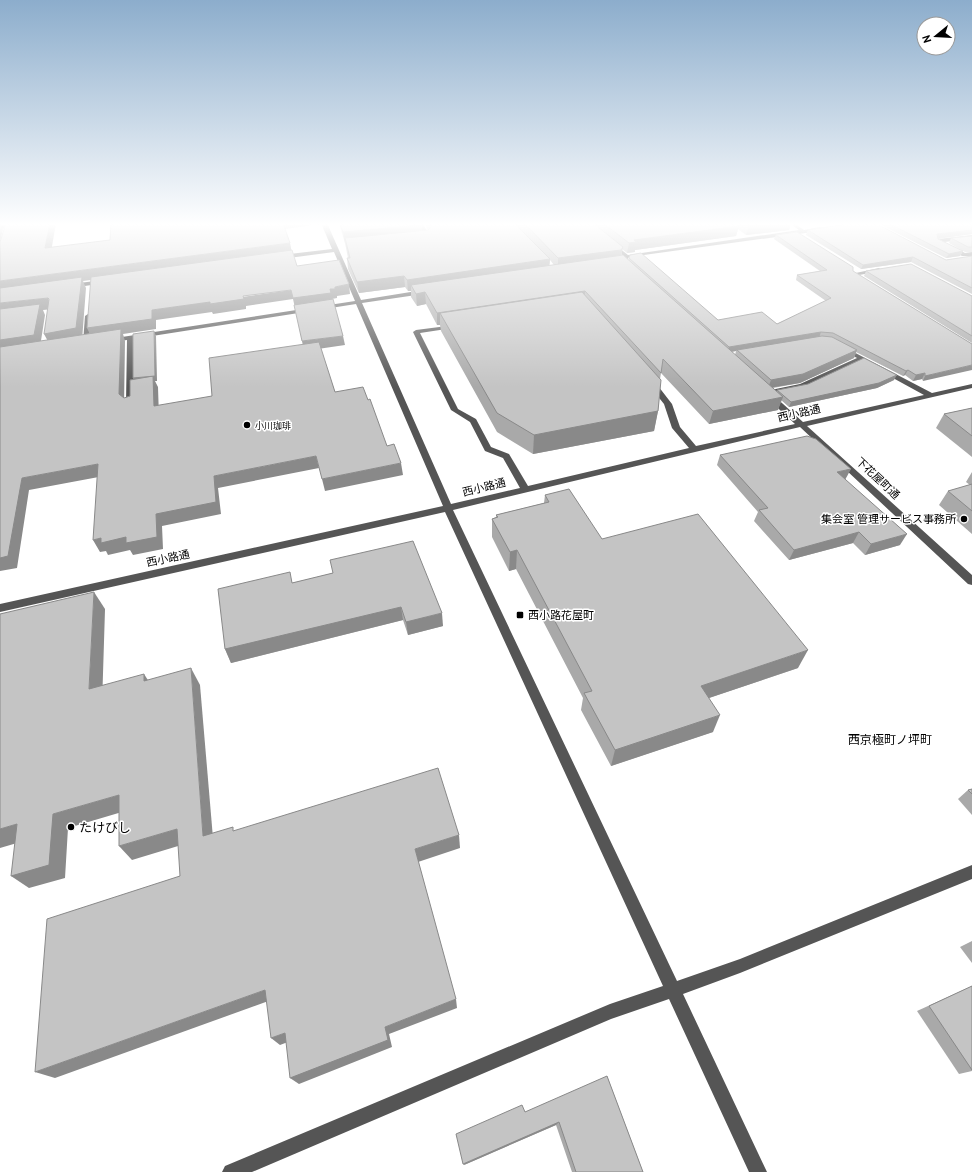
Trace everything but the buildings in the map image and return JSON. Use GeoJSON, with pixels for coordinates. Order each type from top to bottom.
{"type":"FeatureCollection","features":[{"type":"Feature","properties":{"kind":"street"},"geometry":{"type":"LineString","coordinates":[[348,278],[448,508],[758,1172]]}},
{"type":"Feature","properties":{"kind":"street"},"geometry":{"type":"LineString","coordinates":[[860,278],[867,282]]}},
{"type":"Feature","properties":{"kind":"street"},"geometry":{"type":"LineString","coordinates":[[60,288],[106,282]]}},
{"type":"Feature","properties":{"kind":"street"},"geometry":{"type":"LineString","coordinates":[[90,291],[91,284]]}},
{"type":"Feature","properties":{"kind":"street"},"geometry":{"type":"LineString","coordinates":[[101,341],[430,291]]}},
{"type":"Feature","properties":{"kind":"street"},"geometry":{"type":"LineString","coordinates":[[89,306],[83,344],[94,342]]}},
{"type":"Feature","properties":{"kind":"street"},"geometry":{"type":"LineString","coordinates":[[461,325],[416,332],[455,410],[473,421],[488,449],[506,456],[525,490]]}},
{"type":"Feature","properties":{"kind":"street"},"geometry":{"type":"LineString","coordinates":[[130,337],[133,388],[130,406]]}},
{"type":"Feature","properties":{"kind":"street"},"geometry":{"type":"LineString","coordinates":[[837,345],[931,395]]}},
{"type":"Feature","properties":{"kind":"street","name":"下花屋町通"},"geometry":{"type":"LineString","coordinates":[[861,359],[802,386],[764,390],[972,581]]}},
{"type":"Feature","properties":{"kind":"street"},"geometry":{"type":"LineString","coordinates":[[648,380],[668,404],[676,428],[694,449]]}},
{"type":"Feature","properties":{"kind":"street","name":"西小路通"},"geometry":{"type":"LineString","coordinates":[[0,608],[448,508],[694,449],[972,386]]}},
{"type":"Feature","properties":{"kind":"street"},"geometry":{"type":"LineString","coordinates":[[231,1172],[602,1016],[740,966],[972,872]]}},
{"type":"Feature","properties":{"kind":"place","name":"小川珈琲"},"geometry":{"type":"Point","coordinates":[247,425]}},
{"type":"Feature","properties":{"kind":"place","name":"集会室 管理サービス事務所"},"geometry":{"type":"Point","coordinates":[964,519]}},
{"type":"Feature","properties":{"kind":"place","name":"西小路花屋町"},"geometry":{"type":"Point","coordinates":[520,615]}},
{"type":"Feature","properties":{"kind":"place","name":"たけびし"},"geometry":{"type":"Point","coordinates":[71,827]}},
{"type":"Feature","properties":{"kind":"district","name":"西京極町ノ坪町"},"geometry":{"type":"Point","coordinates":[890,739]}}]}
